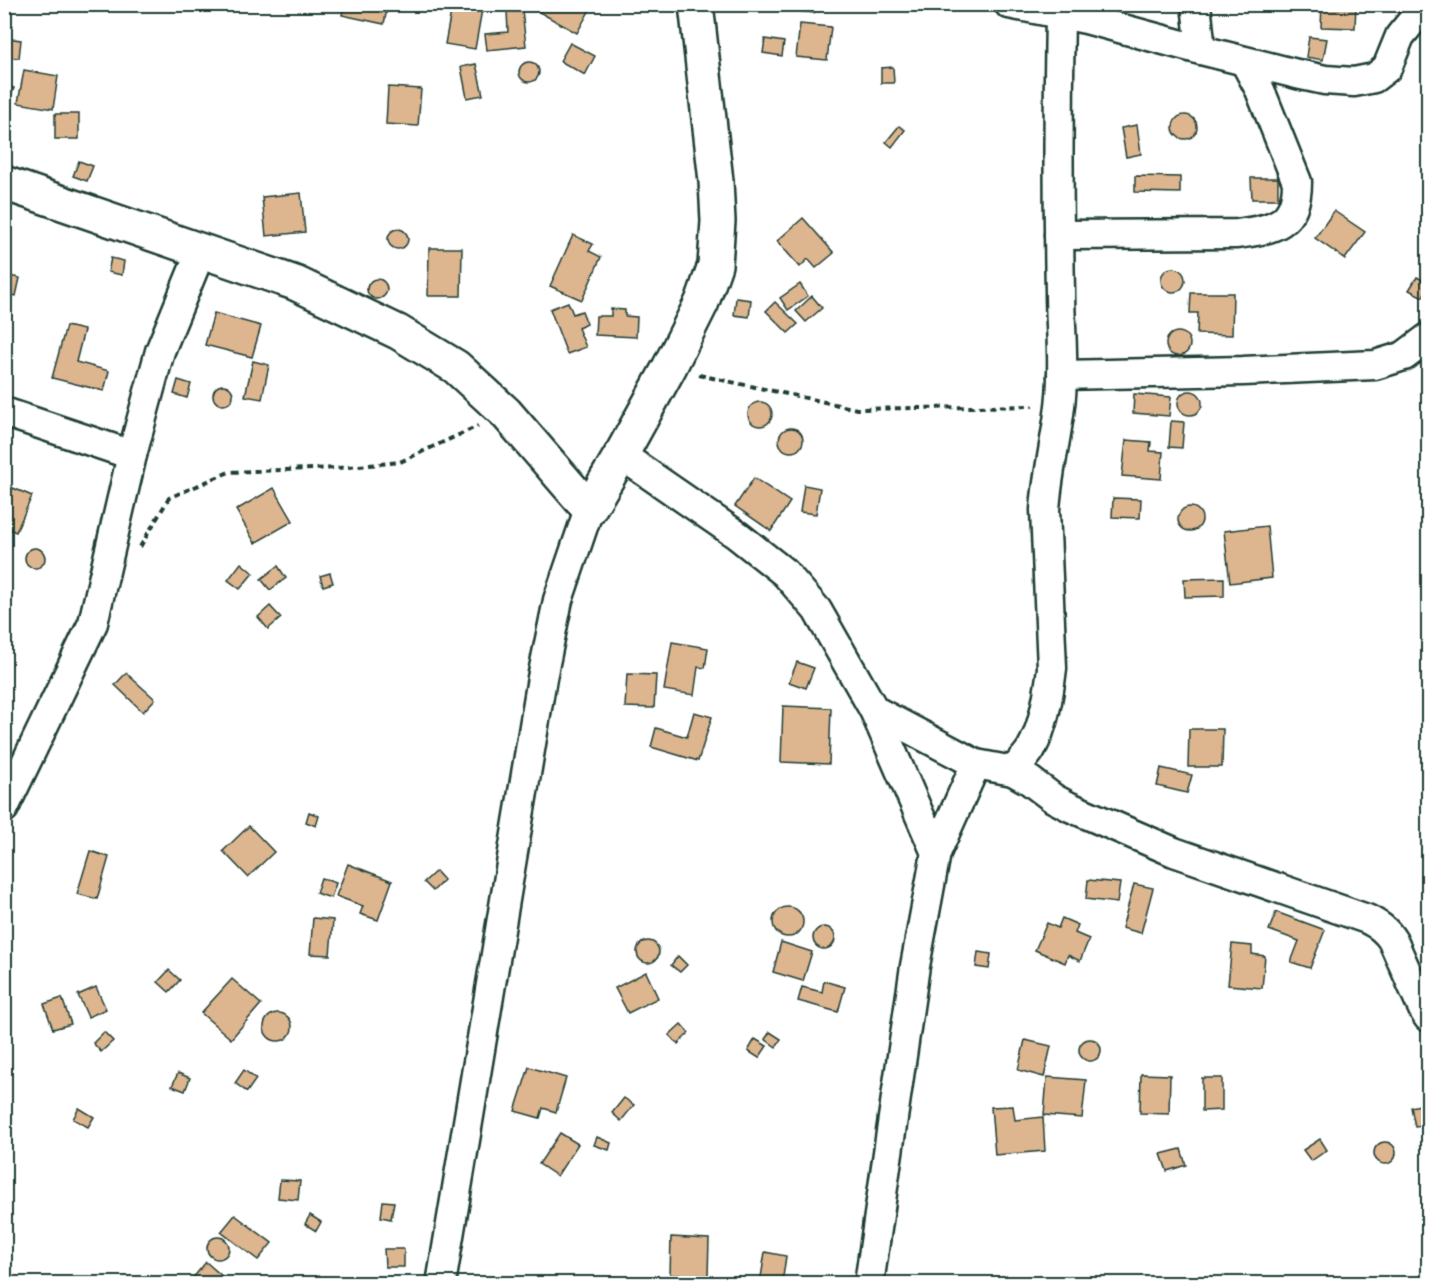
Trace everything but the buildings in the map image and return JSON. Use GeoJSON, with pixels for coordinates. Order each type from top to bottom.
{"type":"FeatureCollection","features":[{"type":"Feature","properties":{"kind":"street"},"geometry":{"type":"LineString","coordinates":[[441,1284],[542,678],[558,600],[590,509],[669,368],[702,302],[715,265],[718,221],[716,181],[696,4]]}},
{"type":"Feature","properties":{"kind":"street"},"geometry":{"type":"LineString","coordinates":[[1009,4],[1086,19],[1297,74],[1325,80],[1354,82],[1374,78],[1387,68],[1400,36],[1418,14],[1428,10]]}},
{"type":"Feature","properties":{"kind":"street"},"geometry":{"type":"LineString","coordinates":[[1196,4],[1201,50]]}},
{"type":"Feature","properties":{"kind":"street"},"geometry":{"type":"LineString","coordinates":[[1013,771],[1036,741],[1052,668],[1045,510],[1062,375],[1058,95],[1060,15]]}},
{"type":"Feature","properties":{"kind":"street"},"geometry":{"type":"LineString","coordinates":[[1059,236],[1237,234],[1260,231],[1282,222],[1294,208],[1297,182],[1260,90],[1245,62]]}},
{"type":"Feature","properties":{"kind":"street"},"geometry":{"type":"LineString","coordinates":[[4,183],[295,283],[398,332],[456,367],[506,413],[590,509]]}},
{"type":"Feature","properties":{"kind":"street"},"geometry":{"type":"LineString","coordinates":[[4,808],[93,623],[132,455],[160,351],[201,251]]}},
{"type":"Feature","properties":{"kind":"street"},"geometry":{"type":"LineString","coordinates":[[1062,375],[1375,365],[1404,356],[1428,338]]}},
{"type":"Feature","properties":{"kind":"street"},"geometry":{"type":"LineString","coordinates":[[4,412],[132,455]]}},
{"type":"Feature","properties":{"kind":"street"},"geometry":{"type":"LineString","coordinates":[[621,455],[737,535],[784,573],[817,610],[874,710],[936,853]]}},
{"type":"Feature","properties":{"kind":"street"},"geometry":{"type":"LineString","coordinates":[[874,710],[976,764],[1013,771],[1070,807],[1174,852],[1380,925],[1393,941],[1428,1017]]}},
{"type":"Feature","properties":{"kind":"street"},"geometry":{"type":"LineString","coordinates":[[869,1284],[915,966],[936,853],[976,764]]}},
{"type":"Feature","properties":{"kind":"path"},"geometry":{"type":"LineString","coordinates":[[669,368],[857,409],[1060,405]]}},
{"type":"Feature","properties":{"kind":"path"},"geometry":{"type":"LineString","coordinates":[[138,549],[169,498],[229,472],[338,468],[400,462],[506,413]]}}]}
